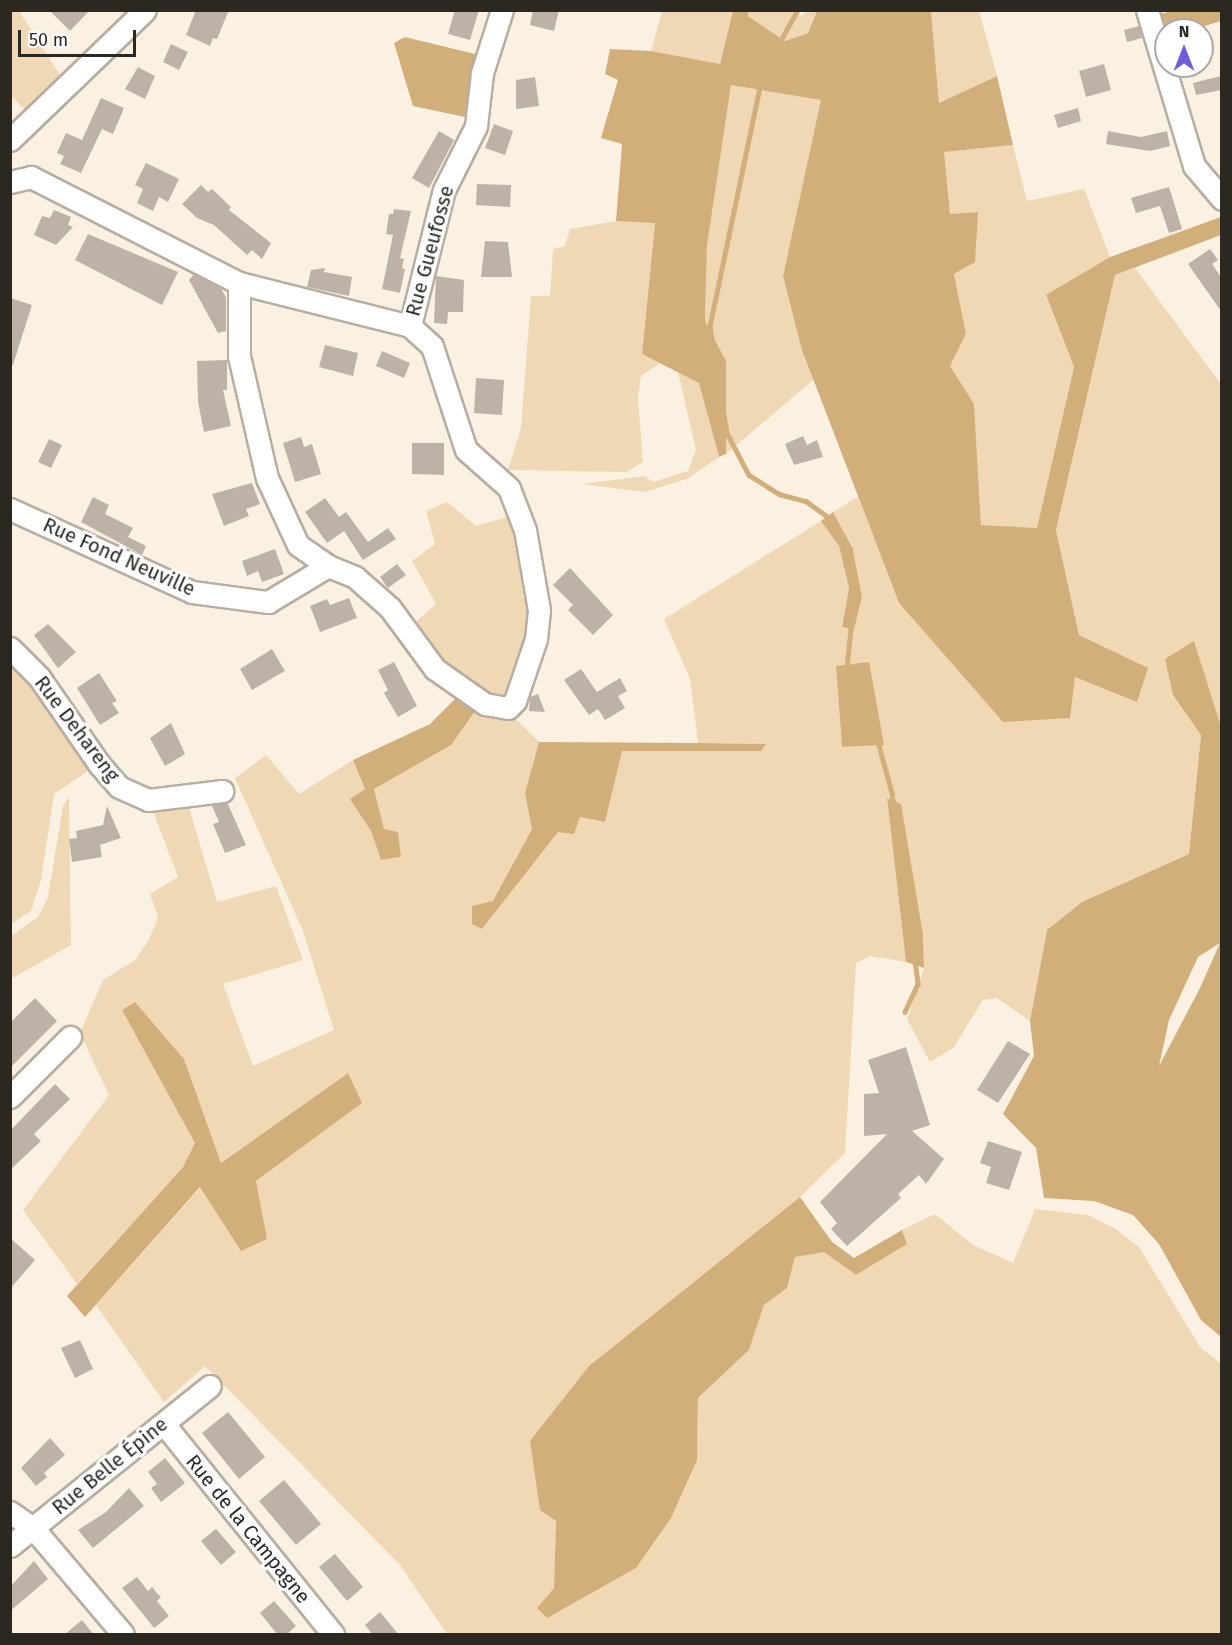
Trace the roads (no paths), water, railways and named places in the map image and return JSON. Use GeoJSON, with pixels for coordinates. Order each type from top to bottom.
{"type":"FeatureCollection","features":[{"type":"Feature","properties":{"kind":"street"},"geometry":{"type":"LineString","coordinates":[[10,140],[145,10]]}},
{"type":"Feature","properties":{"kind":"street","name":"Rue Gueufosse"},"geometry":{"type":"LineString","coordinates":[[328,566],[355,577],[390,608],[435,669],[485,704],[508,708],[515,701],[536,639],[539,610],[525,530],[509,488],[466,450],[432,346],[410,326],[444,190],[476,126],[482,73],[502,10]]}},
{"type":"Feature","properties":{"kind":"street"},"geometry":{"type":"LineString","coordinates":[[1147,10],[1194,166],[1221,199]]}},
{"type":"Feature","properties":{"kind":"street"},"geometry":{"type":"LineString","coordinates":[[10,182],[31,177],[39,180],[239,283],[410,326]]}},
{"type":"Feature","properties":{"kind":"street"},"geometry":{"type":"LineString","coordinates":[[239,283],[239,356],[267,478],[298,545],[328,566]]}},
{"type":"Feature","properties":{"kind":"street","name":"Rue Fond Neuville"},"geometry":{"type":"LineString","coordinates":[[10,509],[192,592],[268,602],[328,566]]}},
{"type":"Feature","properties":{"kind":"street","name":"Rue Dehareng"},"geometry":{"type":"LineString","coordinates":[[10,648],[39,677],[99,765],[119,787],[148,800],[222,791]]}},
{"type":"Feature","properties":{"kind":"street"},"geometry":{"type":"LineString","coordinates":[[10,1097],[70,1037]]}},
{"type":"Feature","properties":{"kind":"street","name":"Rue Belle Épine"},"geometry":{"type":"LineString","coordinates":[[10,1546],[210,1386]]}},
{"type":"Feature","properties":{"kind":"street","name":"Rue de la Campagne"},"geometry":{"type":"LineString","coordinates":[[164,1424],[331,1634]]}},
{"type":"Feature","properties":{"kind":"street"},"geometry":{"type":"LineString","coordinates":[[10,1512],[33,1528],[123,1635]]}},
{"type":"Feature","properties":{"kind":"waterway"},"geometry":{"type":"LineString","coordinates":[[798,10],[763,73],[710,326],[727,433],[749,475],[779,494],[806,501],[828,517],[850,549],[856,582],[846,677],[877,738],[892,793],[918,984],[905,1012]]}}]}
